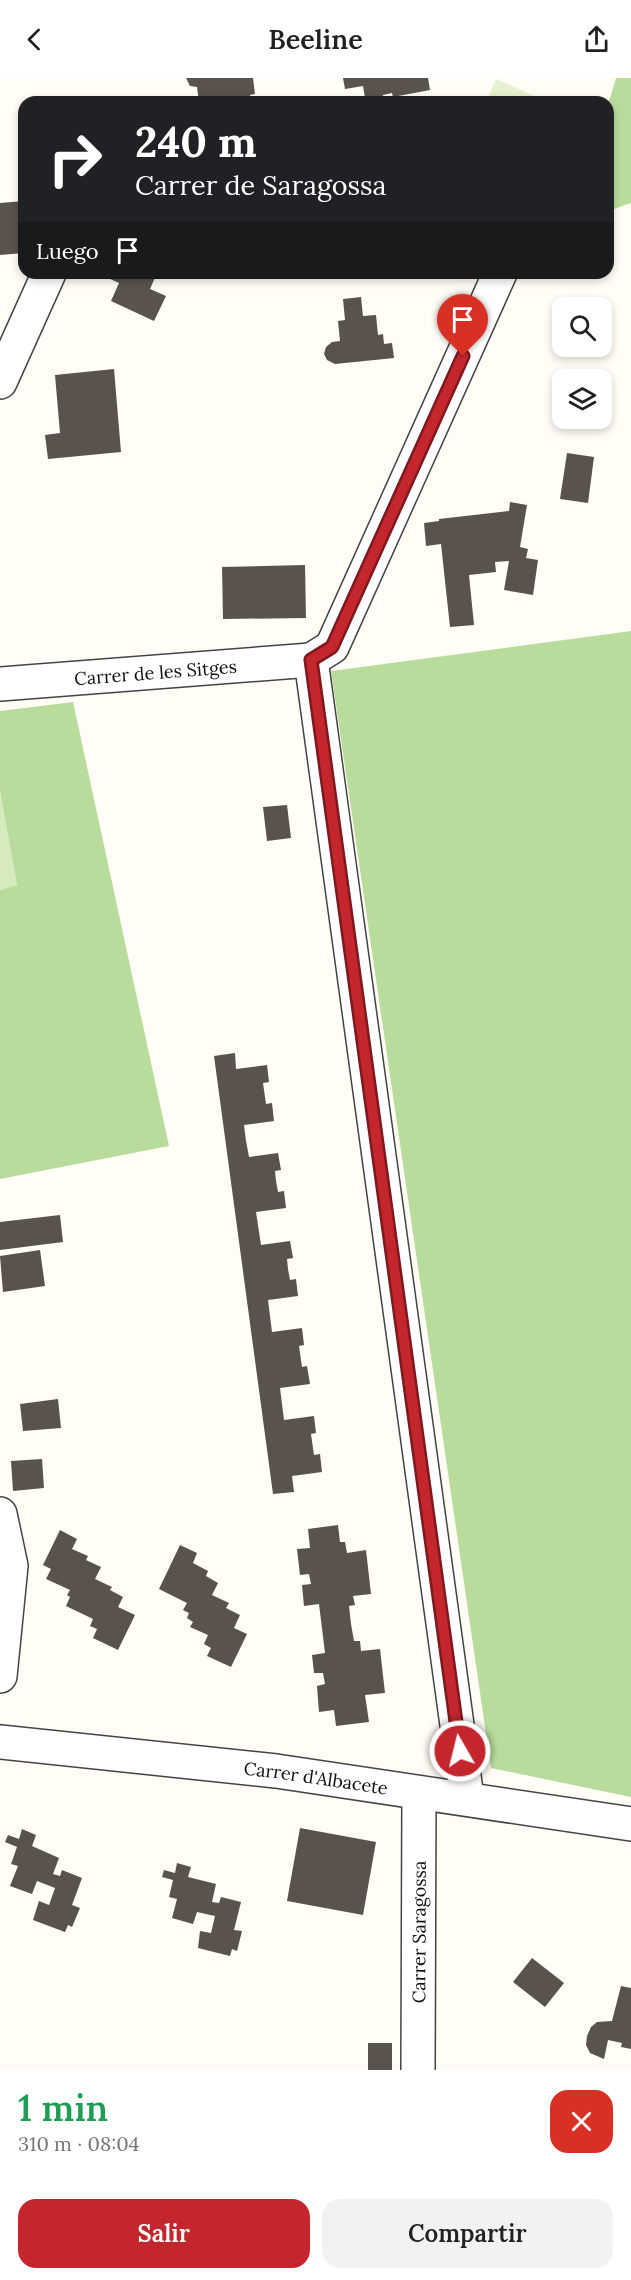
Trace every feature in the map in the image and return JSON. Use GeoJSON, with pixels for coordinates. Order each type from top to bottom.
{"type":"FeatureCollection","features":[{"type":"Feature","properties":{"kind":"street"},"geometry":{"type":"LineString","coordinates":[[0,382],[47,279]]}},
{"type":"Feature","properties":{"kind":"street"},"geometry":{"type":"LineString","coordinates":[[467,1798],[311,660],[332,647],[497,279]]}},
{"type":"Feature","properties":{"kind":"street","name":"Carrer de les Sitges"},"geometry":{"type":"LineString","coordinates":[[0,684],[311,660]]}},
{"type":"Feature","properties":{"kind":"street"},"geometry":{"type":"LineString","coordinates":[[0,1514],[11,1566],[0,1676]]}},
{"type":"Feature","properties":{"kind":"street","name":"Carrer d'Albacete"},"geometry":{"type":"LineString","coordinates":[[0,1742],[276,1771],[631,1824]]}},
{"type":"Feature","properties":{"kind":"street","name":"Carrer Saragossa"},"geometry":{"type":"LineString","coordinates":[[417,2070],[419,1793]]}},
{"type":"Feature","properties":{"kind":"green space"},"geometry":{"type":"Polygon","coordinates":[[[616,78],[631,78],[631,203],[614,209],[614,96],[611,96],[616,78]]]}},
{"type":"Feature","properties":{"kind":"green space"},"geometry":{"type":"Polygon","coordinates":[[[496,79],[534,96],[489,96],[496,79]]]}},
{"type":"Feature","properties":{"kind":"green space"},"geometry":{"type":"Polygon","coordinates":[[[631,631],[631,1797],[491,1768],[331,671],[631,631]]]}},
{"type":"Feature","properties":{"kind":"green space"},"geometry":{"type":"Polygon","coordinates":[[[73,702],[169,1146],[0,1179],[0,890],[17,885],[0,791],[0,711],[73,702]]]}},
{"type":"Feature","properties":{"kind":"green space"},"geometry":{"type":"Polygon","coordinates":[[[0,791],[17,885],[0,890],[0,791]]]}},
{"type":"Feature","properties":{"kind":"building"},"geometry":{"type":"Polygon","coordinates":[[[186,78],[253,78],[255,94],[250,96],[198,96],[197,87],[190,86],[186,78]]]}},
{"type":"Feature","properties":{"kind":"building"},"geometry":{"type":"Polygon","coordinates":[[[343,78],[428,78],[430,90],[398,96],[393,96],[392,93],[383,96],[365,96],[363,86],[345,89],[343,78]]]}},
{"type":"Feature","properties":{"kind":"building"},"geometry":{"type":"Polygon","coordinates":[[[18,202],[18,254],[0,255],[0,203],[18,202]]]}},
{"type":"Feature","properties":{"kind":"building"},"geometry":{"type":"Polygon","coordinates":[[[110,279],[154,279],[150,289],[166,296],[154,321],[111,301],[119,283],[110,279]]]}},
{"type":"Feature","properties":{"kind":"building"},"geometry":{"type":"Polygon","coordinates":[[[361,297],[363,316],[376,315],[378,335],[383,334],[384,344],[392,343],[394,358],[335,364],[327,360],[324,354],[326,347],[332,342],[340,341],[338,321],[345,320],[343,299],[361,297]]]}},
{"type":"Feature","properties":{"kind":"building"},"geometry":{"type":"Polygon","coordinates":[[[114,369],[121,452],[48,459],[45,435],[60,433],[55,375],[114,369]]]}},
{"type":"Feature","properties":{"kind":"building"},"geometry":{"type":"Polygon","coordinates":[[[567,453],[594,457],[588,503],[560,499],[567,453]]]}},
{"type":"Feature","properties":{"kind":"building"},"geometry":{"type":"Polygon","coordinates":[[[510,502],[527,505],[520,547],[528,549],[526,558],[538,560],[533,595],[504,590],[509,561],[495,562],[496,572],[469,575],[474,625],[450,627],[441,544],[426,546],[424,523],[439,521],[439,519],[509,511],[510,502]]]}},
{"type":"Feature","properties":{"kind":"building"},"geometry":{"type":"Polygon","coordinates":[[[305,565],[306,618],[223,619],[222,567],[305,565]]]}},
{"type":"Feature","properties":{"kind":"building"},"geometry":{"type":"Polygon","coordinates":[[[287,805],[291,838],[267,841],[263,807],[287,805]]]}},
{"type":"Feature","properties":{"kind":"building"},"geometry":{"type":"Polygon","coordinates":[[[235,1053],[236,1069],[267,1065],[269,1082],[263,1083],[266,1104],[272,1103],[274,1121],[244,1125],[246,1141],[249,1157],[278,1153],[281,1170],[275,1171],[276,1181],[278,1192],[284,1191],[286,1208],[256,1212],[261,1245],[290,1241],[293,1258],[287,1259],[288,1269],[290,1280],[296,1279],[298,1296],[268,1300],[272,1332],[302,1328],[304,1345],[299,1346],[302,1367],[307,1366],[310,1384],[280,1388],[284,1420],[314,1416],[316,1433],[311,1434],[314,1455],[320,1454],[322,1472],[292,1476],[294,1492],[273,1494],[214,1056],[235,1053]]]}},
{"type":"Feature","properties":{"kind":"building"},"geometry":{"type":"Polygon","coordinates":[[[60,1215],[63,1242],[0,1250],[0,1222],[60,1215]]]}},
{"type":"Feature","properties":{"kind":"building"},"geometry":{"type":"Polygon","coordinates":[[[40,1250],[45,1286],[3,1292],[0,1256],[40,1250]]]}},
{"type":"Feature","properties":{"kind":"building"},"geometry":{"type":"Polygon","coordinates":[[[58,1399],[61,1428],[23,1431],[20,1404],[58,1399]]]}},
{"type":"Feature","properties":{"kind":"building"},"geometry":{"type":"Polygon","coordinates":[[[42,1459],[44,1488],[13,1491],[11,1461],[42,1459]]]}},
{"type":"Feature","properties":{"kind":"building"},"geometry":{"type":"Polygon","coordinates":[[[338,1525],[340,1542],[345,1542],[347,1553],[366,1550],[371,1594],[353,1596],[355,1605],[349,1606],[351,1624],[354,1641],[360,1641],[361,1651],[380,1649],[385,1693],[365,1695],[369,1722],[336,1726],[334,1710],[319,1712],[317,1686],[325,1684],[323,1673],[314,1673],[312,1655],[325,1653],[319,1604],[304,1606],[302,1585],[311,1584],[309,1574],[300,1575],[297,1549],[310,1548],[308,1529],[338,1525]]]}},
{"type":"Feature","properties":{"kind":"building"},"geometry":{"type":"Polygon","coordinates":[[[60,1530],[77,1539],[72,1549],[88,1556],[86,1560],[101,1567],[95,1579],[112,1587],[110,1590],[123,1597],[118,1607],[135,1615],[118,1650],[93,1638],[97,1629],[90,1626],[93,1619],[66,1606],[70,1590],[46,1579],[51,1569],[43,1565],[60,1530]]]}},
{"type":"Feature","properties":{"kind":"building"},"geometry":{"type":"Polygon","coordinates":[[[180,1545],[197,1553],[193,1563],[208,1571],[206,1576],[218,1583],[212,1595],[229,1603],[226,1608],[240,1615],[234,1628],[247,1634],[231,1667],[207,1656],[211,1648],[204,1644],[208,1635],[190,1627],[193,1622],[187,1618],[189,1613],[183,1610],[187,1603],[159,1589],[180,1545]]]}},
{"type":"Feature","properties":{"kind":"building"},"geometry":{"type":"Polygon","coordinates":[[[300,1828],[376,1842],[363,1915],[287,1901],[300,1828]]]}},
{"type":"Feature","properties":{"kind":"building"},"geometry":{"type":"Polygon","coordinates":[[[22,1829],[36,1835],[32,1846],[59,1858],[53,1874],[60,1876],[62,1870],[82,1878],[72,1905],[80,1908],[72,1927],[68,1925],[65,1932],[33,1920],[39,1901],[49,1905],[55,1888],[37,1881],[32,1894],[10,1886],[18,1866],[11,1864],[17,1847],[5,1842],[8,1835],[19,1839],[22,1829]]]}},
{"type":"Feature","properties":{"kind":"building"},"geometry":{"type":"Polygon","coordinates":[[[177,1863],[191,1867],[188,1877],[216,1884],[212,1902],[219,1903],[221,1897],[241,1902],[234,1930],[242,1931],[237,1951],[232,1949],[230,1956],[198,1948],[200,1931],[211,1933],[215,1916],[197,1912],[193,1924],[172,1918],[177,1899],[169,1897],[173,1880],[162,1877],[164,1870],[175,1873],[177,1863]]]}},
{"type":"Feature","properties":{"kind":"building"},"geometry":{"type":"Polygon","coordinates":[[[532,1958],[564,1983],[545,2007],[513,1982],[532,1958]]]}},
{"type":"Feature","properties":{"kind":"building"},"geometry":{"type":"Polygon","coordinates":[[[621,1986],[631,1988],[631,2049],[621,2047],[622,2043],[608,2040],[604,2059],[590,2053],[586,2045],[587,2036],[591,2027],[597,2022],[612,2021],[621,1986]]]}},
{"type":"Feature","properties":{"kind":"building"},"geometry":{"type":"Polygon","coordinates":[[[368,2043],[392,2043],[392,2070],[368,2070],[368,2043]]]}},
{"type":"Feature","properties":{"kind":"route"},"geometry":{"type":"LineString","coordinates":[[460,1751],[311,660],[332,647],[463,356]]}}]}
